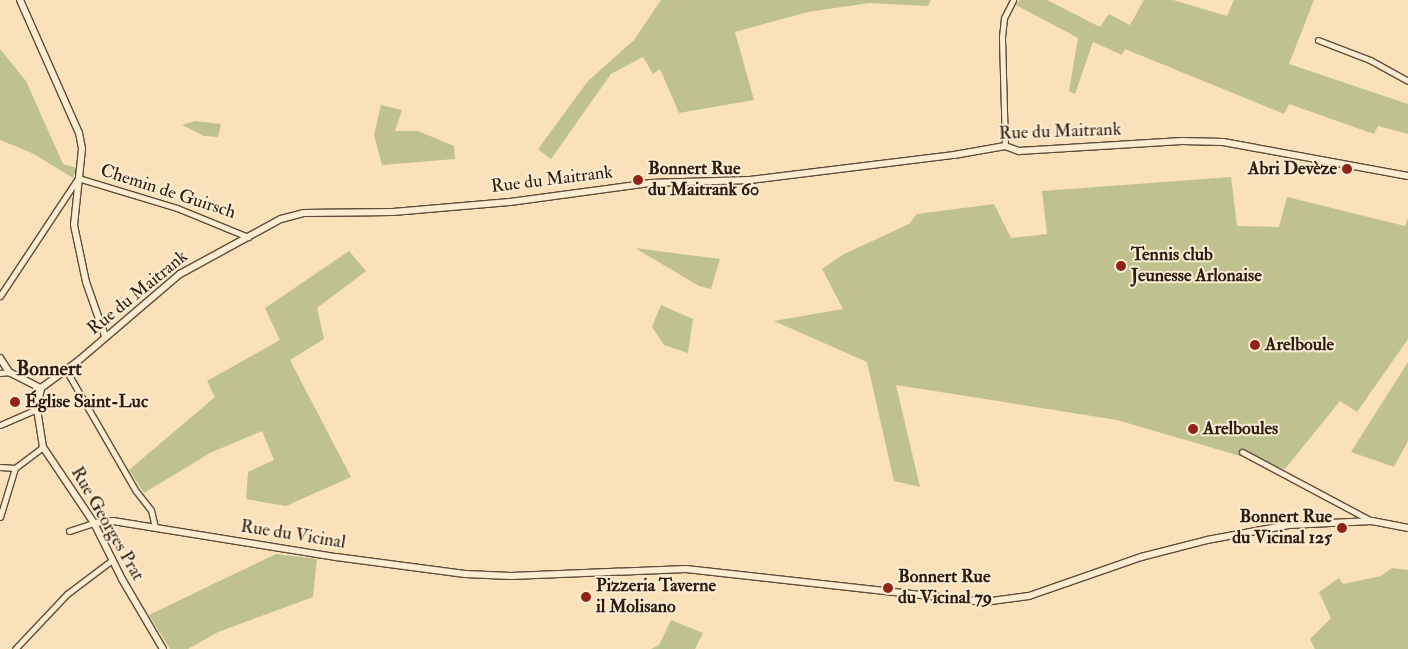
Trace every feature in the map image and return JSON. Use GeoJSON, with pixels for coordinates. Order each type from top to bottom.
{"type":"FeatureCollection","features":[{"type":"Feature","properties":{"kind":"street","name":"Chemin de Guirsch"},"geometry":{"type":"LineString","coordinates":[[20,0],[75,121],[82,149],[74,207],[76,241],[91,298],[105,336]]}},
{"type":"Feature","properties":{"kind":"street"},"geometry":{"type":"LineString","coordinates":[[1005,146],[1002,37],[1004,18],[1013,0]]}},
{"type":"Feature","properties":{"kind":"street"},"geometry":{"type":"LineString","coordinates":[[1318,40],[1370,60],[1408,81]]}},
{"type":"Feature","properties":{"kind":"street","name":"Rue du Maitrank"},"geometry":{"type":"LineString","coordinates":[[41,388],[66,370],[180,274],[281,219],[302,213],[396,212],[510,202],[643,184],[750,180],[954,155],[1005,146],[1019,151],[1182,141],[1223,142],[1408,176]]}},
{"type":"Feature","properties":{"kind":"street","name":"Chemin de Guirsch"},"geometry":{"type":"LineString","coordinates":[[78,178],[119,193],[177,208],[248,237]]}},
{"type":"Feature","properties":{"kind":"street"},"geometry":{"type":"LineString","coordinates":[[0,296],[78,178]]}},
{"type":"Feature","properties":{"kind":"street"},"geometry":{"type":"LineString","coordinates":[[0,358],[9,372],[41,388],[37,409],[0,425]]}},
{"type":"Feature","properties":{"kind":"street"},"geometry":{"type":"LineString","coordinates":[[66,370],[136,490],[151,510],[155,528]]}},
{"type":"Feature","properties":{"kind":"street"},"geometry":{"type":"LineString","coordinates":[[0,373],[9,372]]}},
{"type":"Feature","properties":{"kind":"street","name":"Rue Georges Prat"},"geometry":{"type":"LineString","coordinates":[[37,409],[43,447],[94,524],[112,560],[163,649]]}},
{"type":"Feature","properties":{"kind":"street"},"geometry":{"type":"LineString","coordinates":[[0,518],[15,468],[43,447]]}},
{"type":"Feature","properties":{"kind":"street"},"geometry":{"type":"LineString","coordinates":[[1242,452],[1372,522]]}},
{"type":"Feature","properties":{"kind":"street"},"geometry":{"type":"LineString","coordinates":[[0,467],[15,468]]}},
{"type":"Feature","properties":{"kind":"street","name":"Rue du Vicinal"},"geometry":{"type":"LineString","coordinates":[[94,524],[107,520],[336,557],[488,575],[686,569],[994,602],[1029,596],[1141,557],[1207,540],[1289,525],[1372,522],[1408,528]]}},
{"type":"Feature","properties":{"kind":"street"},"geometry":{"type":"LineString","coordinates":[[69,531],[94,524]]}},
{"type":"Feature","properties":{"kind":"street"},"geometry":{"type":"LineString","coordinates":[[15,649],[67,594],[112,560]]}},
{"type":"Feature","properties":{"kind":"green space"},"geometry":{"type":"Polygon","coordinates":[[[661,0],[931,0],[928,6],[869,3],[808,12],[735,32],[754,100],[679,113],[660,69],[653,74],[643,57],[611,74],[551,159],[538,149],[588,81],[634,40],[661,0]]]}},
{"type":"Feature","properties":{"kind":"green space"},"geometry":{"type":"Polygon","coordinates":[[[1020,0],[1047,0],[1100,27],[1109,14],[1130,25],[1144,0],[1173,0],[1227,16],[1234,0],[1314,0],[1289,64],[1408,104],[1408,134],[1378,126],[1374,134],[1289,104],[1284,114],[1125,49],[1122,55],[1093,42],[1075,94],[1069,91],[1078,38],[1016,5],[1020,0]]]}},
{"type":"Feature","properties":{"kind":"green space"},"geometry":{"type":"Polygon","coordinates":[[[0,49],[26,81],[63,164],[77,168],[73,178],[32,153],[0,140],[0,49]]]}},
{"type":"Feature","properties":{"kind":"green space"},"geometry":{"type":"Polygon","coordinates":[[[381,105],[402,110],[395,131],[418,131],[454,146],[455,159],[382,165],[374,135],[381,105]]]}},
{"type":"Feature","properties":{"kind":"green space"},"geometry":{"type":"Polygon","coordinates":[[[195,121],[221,124],[218,137],[204,136],[182,125],[195,121]]]}},
{"type":"Feature","properties":{"kind":"green space"},"geometry":{"type":"Polygon","coordinates":[[[1231,177],[1237,226],[1279,227],[1287,197],[1405,226],[1408,218],[1408,339],[1357,412],[1340,401],[1285,469],[1117,420],[896,385],[920,487],[894,481],[867,362],[774,321],[843,309],[822,269],[844,254],[909,224],[917,214],[994,204],[1011,238],[1047,234],[1042,191],[1231,177]]]}},
{"type":"Feature","properties":{"kind":"green space"},"geometry":{"type":"Polygon","coordinates":[[[635,248],[720,259],[711,289],[699,286],[635,248]]]}},
{"type":"Feature","properties":{"kind":"green space"},"geometry":{"type":"Polygon","coordinates":[[[349,251],[366,271],[317,308],[324,339],[290,360],[351,477],[286,506],[246,499],[248,472],[274,460],[262,431],[210,453],[144,493],[129,470],[215,397],[207,381],[280,340],[265,308],[349,251]]]}},
{"type":"Feature","properties":{"kind":"green space"},"geometry":{"type":"Polygon","coordinates":[[[661,305],[693,319],[688,353],[664,345],[652,327],[661,305]]]}},
{"type":"Feature","properties":{"kind":"green space"},"geometry":{"type":"Polygon","coordinates":[[[1408,362],[1408,441],[1394,467],[1351,452],[1408,362]]]}},
{"type":"Feature","properties":{"kind":"green space"},"geometry":{"type":"Polygon","coordinates":[[[276,554],[317,559],[313,597],[218,632],[188,649],[170,649],[149,615],[276,554]]]}},
{"type":"Feature","properties":{"kind":"green space"},"geometry":{"type":"Polygon","coordinates":[[[1392,568],[1408,570],[1408,649],[1315,649],[1310,639],[1331,618],[1319,592],[1339,578],[1343,584],[1381,576],[1392,568]]]}},
{"type":"Feature","properties":{"kind":"green space"},"geometry":{"type":"Polygon","coordinates":[[[671,620],[703,633],[695,649],[651,649],[659,645],[671,620]]]}},
{"type":"Feature","properties":{"kind":"place","name":"Abri Devèze"},"geometry":{"type":"Point","coordinates":[1347,169]}},
{"type":"Feature","properties":{"kind":"place","name":"Bonnert Rue du Maitrank 60"},"geometry":{"type":"Point","coordinates":[638,180]}},
{"type":"Feature","properties":{"kind":"place","name":"Tennis club Jeunesse Arlonaise"},"geometry":{"type":"Point","coordinates":[1121,266]}},
{"type":"Feature","properties":{"kind":"place","name":"Arelboule"},"geometry":{"type":"Point","coordinates":[1255,345]}},
{"type":"Feature","properties":{"kind":"place","name":"Église Saint-Luc"},"geometry":{"type":"Point","coordinates":[15,402]}},
{"type":"Feature","properties":{"kind":"place","name":"Arelboules"},"geometry":{"type":"Point","coordinates":[1193,429]}},
{"type":"Feature","properties":{"kind":"place","name":"Bonnert Rue du Vicinal 125"},"geometry":{"type":"Point","coordinates":[1342,528]}},
{"type":"Feature","properties":{"kind":"place","name":"Bonnert Rue du Vicinal 79"},"geometry":{"type":"Point","coordinates":[888,588]}},
{"type":"Feature","properties":{"kind":"place","name":"Pizzeria Taverne il Molisano"},"geometry":{"type":"Point","coordinates":[586,597]}},
{"type":"Feature","properties":{"kind":"district","name":"Bonnert"},"geometry":{"type":"Point","coordinates":[49,368]}}]}
